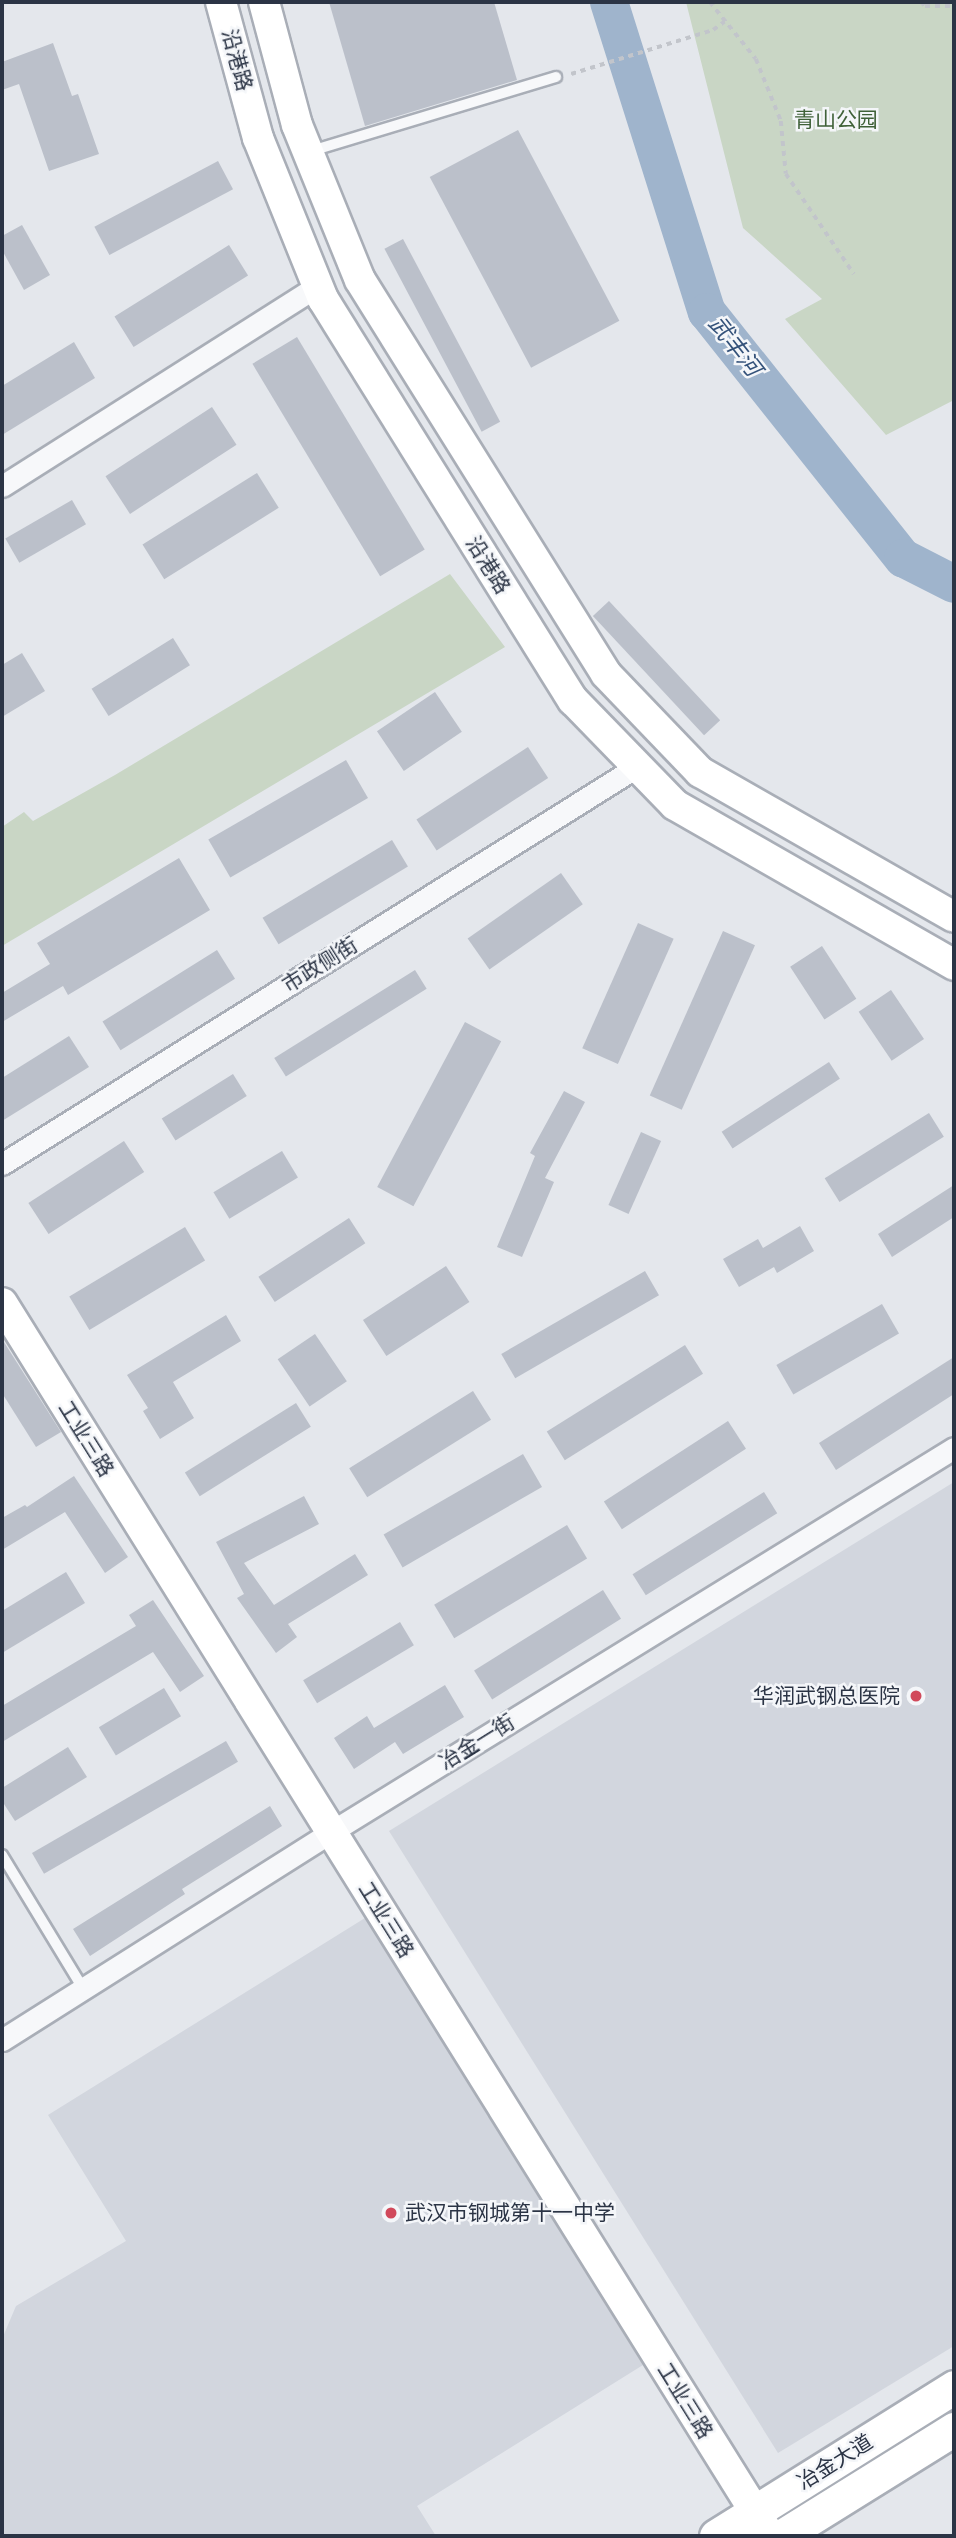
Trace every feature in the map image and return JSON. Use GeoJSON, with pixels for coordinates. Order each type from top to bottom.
{"type":"FeatureCollection","features":[{"type":"Feature","properties":{"kind":"main road","name":"沿港路"},"geometry":{"type":"LineString","coordinates":[[220,2],[258,138],[317,286],[449,505],[573,700],[675,805],[954,965]]}},
{"type":"Feature","properties":{"kind":"main road","name":"沿港路"},"geometry":{"type":"LineString","coordinates":[[264,2],[297,124],[360,280],[606,674],[700,772],[954,917]]}},
{"type":"Feature","properties":{"kind":"main road"},"geometry":{"type":"LineString","coordinates":[[865,914],[888,879]]}},
{"type":"Feature","properties":{"kind":"main road","name":"工业三路"},"geometry":{"type":"LineString","coordinates":[[2,1303],[762,2524]]}},
{"type":"Feature","properties":{"kind":"main road","name":"冶金大道"},"geometry":{"type":"LineString","coordinates":[[716,2536],[762,2524],[954,2387]]}},
{"type":"Feature","properties":{"kind":"main road","name":"冶金大道"},"geometry":{"type":"LineString","coordinates":[[782,2536],[954,2429]]}},
{"type":"Feature","properties":{"kind":"street"},"geometry":{"type":"LineString","coordinates":[[2,486],[317,286]]}},
{"type":"Feature","properties":{"kind":"street","name":"市政侧街"},"geometry":{"type":"LineString","coordinates":[[2,1164],[638,766]]}},
{"type":"Feature","properties":{"kind":"street","name":"冶金一街"},"geometry":{"type":"LineString","coordinates":[[2,2040],[331,1832],[954,1448]]}},
{"type":"Feature","properties":{"kind":"lane"},"geometry":{"type":"LineString","coordinates":[[308,152],[556,77]]}},
{"type":"Feature","properties":{"kind":"lane"},"geometry":{"type":"LineString","coordinates":[[2,1856],[83,1988]]}},
{"type":"Feature","properties":{"kind":"path"},"geometry":{"type":"LineString","coordinates":[[709,2],[756,59],[781,121],[786,174],[854,274]]}},
{"type":"Feature","properties":{"kind":"path"},"geometry":{"type":"LineString","coordinates":[[921,2],[925,6],[954,6]]}},
{"type":"Feature","properties":{"kind":"path"},"geometry":{"type":"LineString","coordinates":[[573,73],[691,34],[713,30],[724,22]]}},
{"type":"Feature","properties":{"kind":"shaded area"},"geometry":{"type":"Polygon","coordinates":[[[954,1482],[954,2346],[778,2453],[389,1831],[954,1482]]]}},
{"type":"Feature","properties":{"kind":"shaded area","name":"武汉市钢城第十一中学"},"geometry":{"type":"Polygon","coordinates":[[[365,1918],[643,2365],[417,2506],[436,2536],[2,2536],[2,2339],[16,2306],[126,2241],[48,2115],[365,1918]]]}},
{"type":"Feature","properties":{"kind":"green space","name":"青山公园"},"geometry":{"type":"Polygon","coordinates":[[[686,2],[954,2],[954,400],[886,435],[785,319],[822,299],[743,228],[686,2]]]}},
{"type":"Feature","properties":{"kind":"green space"},"geometry":{"type":"Polygon","coordinates":[[[450,574],[505,647],[2,946],[2,827],[24,812],[33,821],[115,775],[450,574]]]}},
{"type":"Feature","properties":{"kind":"building"},"geometry":{"type":"Polygon","coordinates":[[[329,2],[494,2],[517,80],[365,126],[329,2]]]}},
{"type":"Feature","properties":{"kind":"building"},"geometry":{"type":"Polygon","coordinates":[[[53,43],[72,96],[78,94],[99,154],[49,171],[19,84],[2,90],[2,62],[53,43]]]}},
{"type":"Feature","properties":{"kind":"building"},"geometry":{"type":"Polygon","coordinates":[[[518,130],[619,321],[531,368],[430,177],[518,130]]]}},
{"type":"Feature","properties":{"kind":"building"},"geometry":{"type":"Polygon","coordinates":[[[218,161],[233,189],[109,255],[94,227],[218,161]]]}},
{"type":"Feature","properties":{"kind":"building"},"geometry":{"type":"Polygon","coordinates":[[[22,225],[50,275],[24,290],[2,250],[2,236],[22,225]]]}},
{"type":"Feature","properties":{"kind":"building"},"geometry":{"type":"Polygon","coordinates":[[[403,239],[500,422],[482,432],[384,249],[403,239]]]}},
{"type":"Feature","properties":{"kind":"building"},"geometry":{"type":"Polygon","coordinates":[[[229,245],[248,276],[134,347],[115,317],[229,245]]]}},
{"type":"Feature","properties":{"kind":"building"},"geometry":{"type":"Polygon","coordinates":[[[297,337],[425,550],[380,576],[252,364],[297,337]]]}},
{"type":"Feature","properties":{"kind":"building"},"geometry":{"type":"Polygon","coordinates":[[[74,342],[95,378],[2,435],[2,386],[74,342]]]}},
{"type":"Feature","properties":{"kind":"building"},"geometry":{"type":"Polygon","coordinates":[[[212,407],[237,445],[130,514],[105,476],[212,407]]]}},
{"type":"Feature","properties":{"kind":"building"},"geometry":{"type":"Polygon","coordinates":[[[257,473],[279,508],[164,579],[143,545],[257,473]]]}},
{"type":"Feature","properties":{"kind":"building"},"geometry":{"type":"Polygon","coordinates":[[[72,500],[86,524],[19,563],[5,538],[72,500]]]}},
{"type":"Feature","properties":{"kind":"building"},"geometry":{"type":"Polygon","coordinates":[[[609,601],[720,720],[704,735],[593,616],[609,601]]]}},
{"type":"Feature","properties":{"kind":"building"},"geometry":{"type":"Polygon","coordinates":[[[173,638],[190,665],[109,716],[92,689],[173,638]]]}},
{"type":"Feature","properties":{"kind":"building"},"geometry":{"type":"Polygon","coordinates":[[[22,653],[45,691],[2,717],[2,665],[22,653]]]}},
{"type":"Feature","properties":{"kind":"building"},"geometry":{"type":"Polygon","coordinates":[[[435,692],[462,732],[404,771],[377,731],[435,692]]]}},
{"type":"Feature","properties":{"kind":"building"},"geometry":{"type":"Polygon","coordinates":[[[528,747],[548,778],[437,850],[416,819],[528,747]]]}},
{"type":"Feature","properties":{"kind":"building"},"geometry":{"type":"Polygon","coordinates":[[[346,760],[368,798],[230,878],[208,840],[346,760]]]}},
{"type":"Feature","properties":{"kind":"building"},"geometry":{"type":"Polygon","coordinates":[[[392,840],[408,867],[279,944],[263,918],[392,840]]]}},
{"type":"Feature","properties":{"kind":"building"},"geometry":{"type":"Polygon","coordinates":[[[179,858],[210,910],[68,995],[63,986],[2,1022],[2,993],[50,964],[37,943],[179,858]]]}},
{"type":"Feature","properties":{"kind":"building"},"geometry":{"type":"Polygon","coordinates":[[[561,873],[583,904],[489,970],[468,938],[561,873]]]}},
{"type":"Feature","properties":{"kind":"building"},"geometry":{"type":"Polygon","coordinates":[[[638,923],[674,939],[618,1064],[582,1048],[638,923]]]}},
{"type":"Feature","properties":{"kind":"building"},"geometry":{"type":"Polygon","coordinates":[[[723,931],[755,945],[682,1110],[650,1095],[723,931]]]}},
{"type":"Feature","properties":{"kind":"building"},"geometry":{"type":"Polygon","coordinates":[[[822,946],[856,999],[824,1020],[790,967],[822,946]]]}},
{"type":"Feature","properties":{"kind":"building"},"geometry":{"type":"Polygon","coordinates":[[[217,950],[235,979],[121,1050],[103,1022],[217,950]]]}},
{"type":"Feature","properties":{"kind":"building"},"geometry":{"type":"Polygon","coordinates":[[[415,970],[427,989],[286,1077],[274,1058],[415,970]]]}},
{"type":"Feature","properties":{"kind":"building"},"geometry":{"type":"Polygon","coordinates":[[[891,990],[924,1039],[892,1061],[859,1012],[891,990]]]}},
{"type":"Feature","properties":{"kind":"building"},"geometry":{"type":"Polygon","coordinates":[[[465,1022],[501,1041],[413,1206],[377,1187],[465,1022]]]}},
{"type":"Feature","properties":{"kind":"building"},"geometry":{"type":"Polygon","coordinates":[[[69,1036],[89,1067],[2,1121],[2,1078],[69,1036]]]}},
{"type":"Feature","properties":{"kind":"building"},"geometry":{"type":"Polygon","coordinates":[[[829,1062],[840,1079],[733,1148],[722,1132],[829,1062]]]}},
{"type":"Feature","properties":{"kind":"building"},"geometry":{"type":"Polygon","coordinates":[[[233,1074],[247,1096],[176,1141],[162,1119],[233,1074]]]}},
{"type":"Feature","properties":{"kind":"building"},"geometry":{"type":"Polygon","coordinates":[[[564,1091],[585,1102],[545,1178],[554,1182],[522,1257],[497,1247],[535,1156],[530,1153],[564,1091]]]}},
{"type":"Feature","properties":{"kind":"building"},"geometry":{"type":"Polygon","coordinates":[[[929,1113],[944,1137],[840,1202],[825,1178],[929,1113]]]}},
{"type":"Feature","properties":{"kind":"building"},"geometry":{"type":"Polygon","coordinates":[[[641,1132],[661,1141],[629,1214],[608,1205],[641,1132]]]}},
{"type":"Feature","properties":{"kind":"building"},"geometry":{"type":"Polygon","coordinates":[[[124,1141],[144,1172],[49,1234],[28,1203],[124,1141]]]}},
{"type":"Feature","properties":{"kind":"building"},"geometry":{"type":"Polygon","coordinates":[[[282,1151],[298,1178],[229,1219],[213,1192],[282,1151]]]}},
{"type":"Feature","properties":{"kind":"building"},"geometry":{"type":"Polygon","coordinates":[[[954,1185],[954,1217],[892,1257],[878,1234],[954,1185]]]}},
{"type":"Feature","properties":{"kind":"building"},"geometry":{"type":"Polygon","coordinates":[[[349,1218],[365,1243],[275,1302],[258,1277],[349,1218]]]}},
{"type":"Feature","properties":{"kind":"building"},"geometry":{"type":"Polygon","coordinates":[[[800,1226],[814,1251],[777,1273],[774,1267],[739,1287],[723,1259],[758,1239],[763,1248],[800,1226]]]}},
{"type":"Feature","properties":{"kind":"building"},"geometry":{"type":"Polygon","coordinates":[[[185,1227],[205,1260],[89,1330],[69,1297],[185,1227]]]}},
{"type":"Feature","properties":{"kind":"building"},"geometry":{"type":"Polygon","coordinates":[[[446,1266],[469,1302],[386,1356],[363,1320],[446,1266]]]}},
{"type":"Feature","properties":{"kind":"building"},"geometry":{"type":"Polygon","coordinates":[[[645,1271],[659,1295],[515,1378],[501,1354],[645,1271]]]}},
{"type":"Feature","properties":{"kind":"building"},"geometry":{"type":"Polygon","coordinates":[[[882,1304],[899,1333],[793,1394],[776,1365],[882,1304]]]}},
{"type":"Feature","properties":{"kind":"building"},"geometry":{"type":"Polygon","coordinates":[[[226,1315],[241,1341],[173,1382],[194,1418],[160,1439],[143,1411],[148,1408],[127,1375],[226,1315]]]}},
{"type":"Feature","properties":{"kind":"building"},"geometry":{"type":"Polygon","coordinates":[[[315,1334],[347,1381],[310,1406],[278,1359],[315,1334]]]}},
{"type":"Feature","properties":{"kind":"building"},"geometry":{"type":"Polygon","coordinates":[[[2,1339],[61,1432],[36,1447],[2,1393],[2,1339]]]}},
{"type":"Feature","properties":{"kind":"building"},"geometry":{"type":"Polygon","coordinates":[[[685,1345],[703,1374],[565,1460],[547,1431],[685,1345]]]}},
{"type":"Feature","properties":{"kind":"building"},"geometry":{"type":"Polygon","coordinates":[[[954,1357],[954,1394],[836,1470],[819,1443],[954,1357]]]}},
{"type":"Feature","properties":{"kind":"building"},"geometry":{"type":"Polygon","coordinates":[[[473,1391],[491,1420],[367,1497],[349,1468],[473,1391]]]}},
{"type":"Feature","properties":{"kind":"building"},"geometry":{"type":"Polygon","coordinates":[[[296,1403],[311,1427],[200,1496],[185,1472],[296,1403]]]}},
{"type":"Feature","properties":{"kind":"building"},"geometry":{"type":"Polygon","coordinates":[[[728,1421],[746,1449],[622,1529],[604,1502],[728,1421]]]}},
{"type":"Feature","properties":{"kind":"building"},"geometry":{"type":"Polygon","coordinates":[[[523,1454],[542,1487],[403,1567],[384,1534],[523,1454]]]}},
{"type":"Feature","properties":{"kind":"building"},"geometry":{"type":"Polygon","coordinates":[[[74,1476],[128,1557],[105,1573],[65,1512],[2,1550],[2,1518],[25,1505],[27,1507],[74,1476]]]}},
{"type":"Feature","properties":{"kind":"building"},"geometry":{"type":"Polygon","coordinates":[[[764,1492],[777,1513],[646,1595],[633,1574],[764,1492]]]}},
{"type":"Feature","properties":{"kind":"building"},"geometry":{"type":"Polygon","coordinates":[[[304,1496],[319,1524],[244,1563],[274,1605],[355,1554],[368,1575],[288,1624],[297,1637],[276,1653],[237,1598],[244,1594],[216,1542],[304,1496]]]}},
{"type":"Feature","properties":{"kind":"building"},"geometry":{"type":"Polygon","coordinates":[[[567,1525],[587,1558],[454,1638],[434,1605],[567,1525]]]}},
{"type":"Feature","properties":{"kind":"building"},"geometry":{"type":"Polygon","coordinates":[[[66,1572],[85,1603],[2,1653],[2,1611],[66,1572]]]}},
{"type":"Feature","properties":{"kind":"building"},"geometry":{"type":"Polygon","coordinates":[[[603,1590],[621,1619],[492,1699],[474,1671],[603,1590]]]}},
{"type":"Feature","properties":{"kind":"building"},"geometry":{"type":"Polygon","coordinates":[[[153,1600],[204,1676],[180,1692],[153,1652],[2,1742],[2,1706],[136,1626],[129,1615],[153,1600]]]}},
{"type":"Feature","properties":{"kind":"building"},"geometry":{"type":"Polygon","coordinates":[[[400,1622],[414,1645],[317,1703],[303,1680],[400,1622]]]}},
{"type":"Feature","properties":{"kind":"building"},"geometry":{"type":"Polygon","coordinates":[[[445,1685],[464,1717],[403,1754],[395,1742],[354,1769],[334,1738],[367,1716],[374,1728],[445,1685]]]}},
{"type":"Feature","properties":{"kind":"building"},"geometry":{"type":"Polygon","coordinates":[[[164,1688],[181,1716],[116,1755],[99,1727],[164,1688]]]}},
{"type":"Feature","properties":{"kind":"building"},"geometry":{"type":"Polygon","coordinates":[[[226,1741],[238,1762],[44,1874],[32,1853],[226,1741]]]}},
{"type":"Feature","properties":{"kind":"building"},"geometry":{"type":"Polygon","coordinates":[[[68,1747],[87,1777],[15,1821],[2,1801],[2,1788],[68,1747]]]}},
{"type":"Feature","properties":{"kind":"building"},"geometry":{"type":"Polygon","coordinates":[[[270,1806],[282,1826],[182,1889],[185,1894],[90,1956],[73,1929],[270,1806]]]}},
{"type":"Feature","properties":{"kind":"waterway","name":"武丰河"},"geometry":{"type":"LineString","coordinates":[[609,2],[707,312],[903,558],[954,584]]}},
{"type":"Feature","properties":{"kind":"place","name":"华润武钢总医院"},"geometry":{"type":"Point","coordinates":[916,1696]}},
{"type":"Feature","properties":{"kind":"place","name":"武汉市钢城第十一中学"},"geometry":{"type":"Point","coordinates":[391,2213]}}]}
